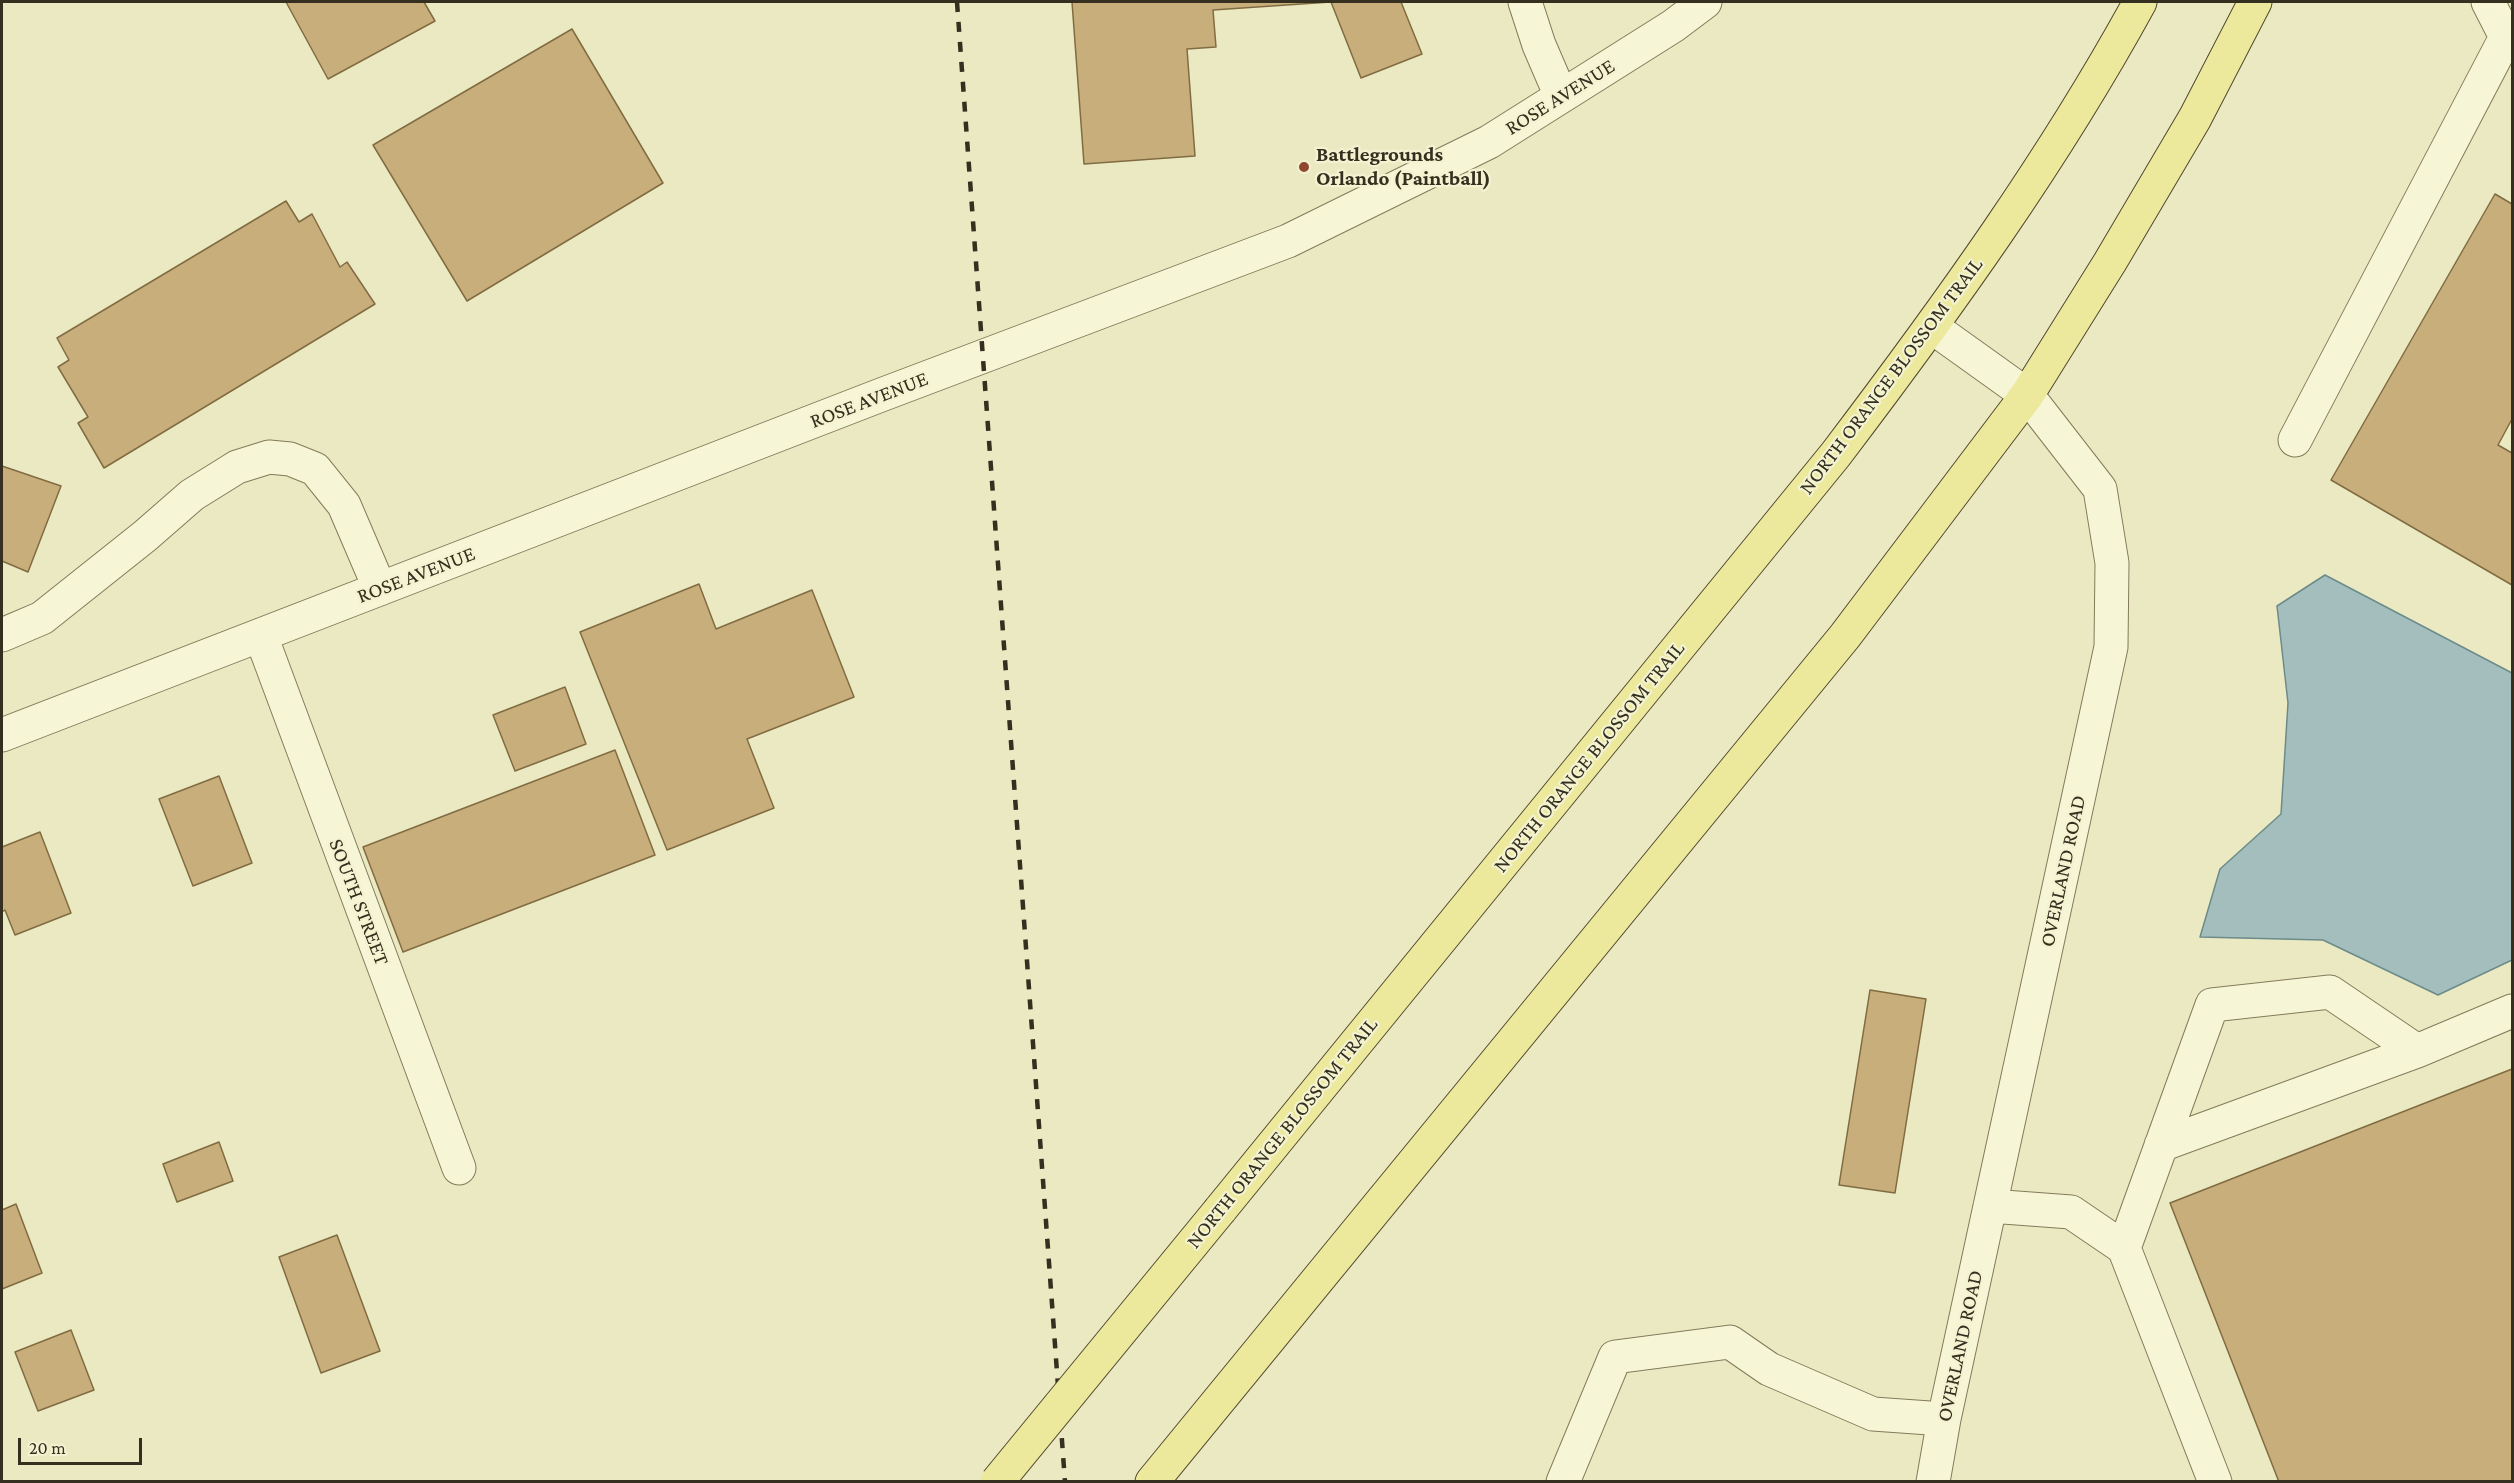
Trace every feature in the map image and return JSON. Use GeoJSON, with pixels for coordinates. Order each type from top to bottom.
{"type":"FeatureCollection","features":[{"type":"Feature","properties":{"kind":"main road","name":"NORTH ORANGE BLOSSOM TRAIL"},"geometry":{"type":"LineString","coordinates":[[997,1482],[1836,454],[1932,327],[2078,108],[2109,59],[2140,2]]}},
{"type":"Feature","properties":{"kind":"main road"},"geometry":{"type":"LineString","coordinates":[[1152,1482],[1845,636],[2027,395],[2110,262],[2195,118],[2255,2]]}},
{"type":"Feature","properties":{"kind":"street"},"geometry":{"type":"LineString","coordinates":[[1525,2],[1539,45],[1561,96]]}},
{"type":"Feature","properties":{"kind":"street","name":"ROSE AVENUE"},"geometry":{"type":"LineString","coordinates":[[2,735],[1288,241],[1489,142],[1673,26],[1705,2]]}},
{"type":"Feature","properties":{"kind":"street"},"geometry":{"type":"LineString","coordinates":[[2295,440],[2509,43],[2488,2]]}},
{"type":"Feature","properties":{"kind":"street","name":"OVERLAND ROAD"},"geometry":{"type":"LineString","coordinates":[[1932,327],[2027,395],[2100,489],[2112,563],[2111,647],[1944,1419],[1933,1482]]}},
{"type":"Feature","properties":{"kind":"street"},"geometry":{"type":"LineString","coordinates":[[2,636],[42,618],[145,536],[192,495],[237,467],[269,457],[290,459],[315,469],[344,505],[380,589]]}},
{"type":"Feature","properties":{"kind":"street","name":"SOUTH STREET"},"geometry":{"type":"LineString","coordinates":[[261,636],[459,1168]]}},
{"type":"Feature","properties":{"kind":"street"},"geometry":{"type":"LineString","coordinates":[[2124,1248],[2212,1005],[2330,992],[2417,1051]]}},
{"type":"Feature","properties":{"kind":"street"},"geometry":{"type":"LineString","coordinates":[[2161,1145],[2417,1051],[2512,1011]]}},
{"type":"Feature","properties":{"kind":"street"},"geometry":{"type":"LineString","coordinates":[[1990,1206],[2071,1212],[2124,1248],[2215,1482]]}},
{"type":"Feature","properties":{"kind":"street"},"geometry":{"type":"LineString","coordinates":[[1563,1482],[1616,1357],[1730,1342],[1769,1369],[1873,1414],[1944,1419]]}},
{"type":"Feature","properties":{"kind":"water"},"geometry":{"type":"Polygon","coordinates":[[[2325,575],[2512,673],[2512,960],[2438,995],[2323,940],[2200,937],[2220,869],[2281,814],[2288,703],[2277,606],[2325,575]]]}},
{"type":"Feature","properties":{"kind":"building"},"geometry":{"type":"Polygon","coordinates":[[[286,2],[424,2],[435,21],[328,79],[286,2]]]}},
{"type":"Feature","properties":{"kind":"building"},"geometry":{"type":"Polygon","coordinates":[[[1072,2],[1331,2],[1213,10],[1216,47],[1187,49],[1195,156],[1084,164],[1072,2]]]}},
{"type":"Feature","properties":{"kind":"building"},"geometry":{"type":"Polygon","coordinates":[[[1331,2],[1401,2],[1422,54],[1361,78],[1331,2]]]}},
{"type":"Feature","properties":{"kind":"building"},"geometry":{"type":"Polygon","coordinates":[[[572,29],[663,183],[467,301],[373,145],[572,29]]]}},
{"type":"Feature","properties":{"kind":"building"},"geometry":{"type":"Polygon","coordinates":[[[2495,194],[2512,204],[2512,419],[2498,445],[2512,453],[2512,585],[2331,480],[2495,194]]]}},
{"type":"Feature","properties":{"kind":"building"},"geometry":{"type":"Polygon","coordinates":[[[286,201],[299,222],[312,214],[340,267],[347,262],[375,304],[104,468],[78,423],[88,417],[58,367],[69,360],[57,338],[286,201]]]}},
{"type":"Feature","properties":{"kind":"building"},"geometry":{"type":"Polygon","coordinates":[[[2,466],[61,486],[28,572],[2,561],[2,466]]]}},
{"type":"Feature","properties":{"kind":"building"},"geometry":{"type":"Polygon","coordinates":[[[699,584],[716,629],[812,590],[854,697],[747,739],[774,808],[667,850],[580,632],[699,584]]]}},
{"type":"Feature","properties":{"kind":"building"},"geometry":{"type":"Polygon","coordinates":[[[565,687],[586,744],[515,771],[493,715],[565,687]]]}},
{"type":"Feature","properties":{"kind":"building"},"geometry":{"type":"Polygon","coordinates":[[[615,750],[655,855],[403,952],[363,847],[615,750]]]}},
{"type":"Feature","properties":{"kind":"building"},"geometry":{"type":"Polygon","coordinates":[[[219,776],[252,863],[193,886],[159,799],[219,776]]]}},
{"type":"Feature","properties":{"kind":"building"},"geometry":{"type":"Polygon","coordinates":[[[40,832],[71,913],[15,935],[5,910],[2,912],[2,847],[40,832]]]}},
{"type":"Feature","properties":{"kind":"building"},"geometry":{"type":"Polygon","coordinates":[[[1870,990],[1926,999],[1895,1193],[1839,1185],[1870,990]]]}},
{"type":"Feature","properties":{"kind":"building"},"geometry":{"type":"Polygon","coordinates":[[[2512,1069],[2512,1482],[2279,1482],[2170,1203],[2512,1069]]]}},
{"type":"Feature","properties":{"kind":"building"},"geometry":{"type":"Polygon","coordinates":[[[219,1142],[233,1181],[177,1202],[163,1164],[219,1142]]]}},
{"type":"Feature","properties":{"kind":"building"},"geometry":{"type":"Polygon","coordinates":[[[16,1204],[42,1273],[2,1289],[2,1210],[16,1204]]]}},
{"type":"Feature","properties":{"kind":"building"},"geometry":{"type":"Polygon","coordinates":[[[337,1235],[380,1351],[321,1373],[279,1257],[337,1235]]]}},
{"type":"Feature","properties":{"kind":"building"},"geometry":{"type":"Polygon","coordinates":[[[71,1330],[94,1390],[38,1411],[15,1352],[71,1330]]]}},
{"type":"Feature","properties":{"kind":"railway"},"geometry":{"type":"LineString","coordinates":[[957,2],[1065,1482]]}},
{"type":"Feature","properties":{"kind":"place","name":"Battlegrounds Orlando (Paintball)"},"geometry":{"type":"Point","coordinates":[1304,167]}}]}
